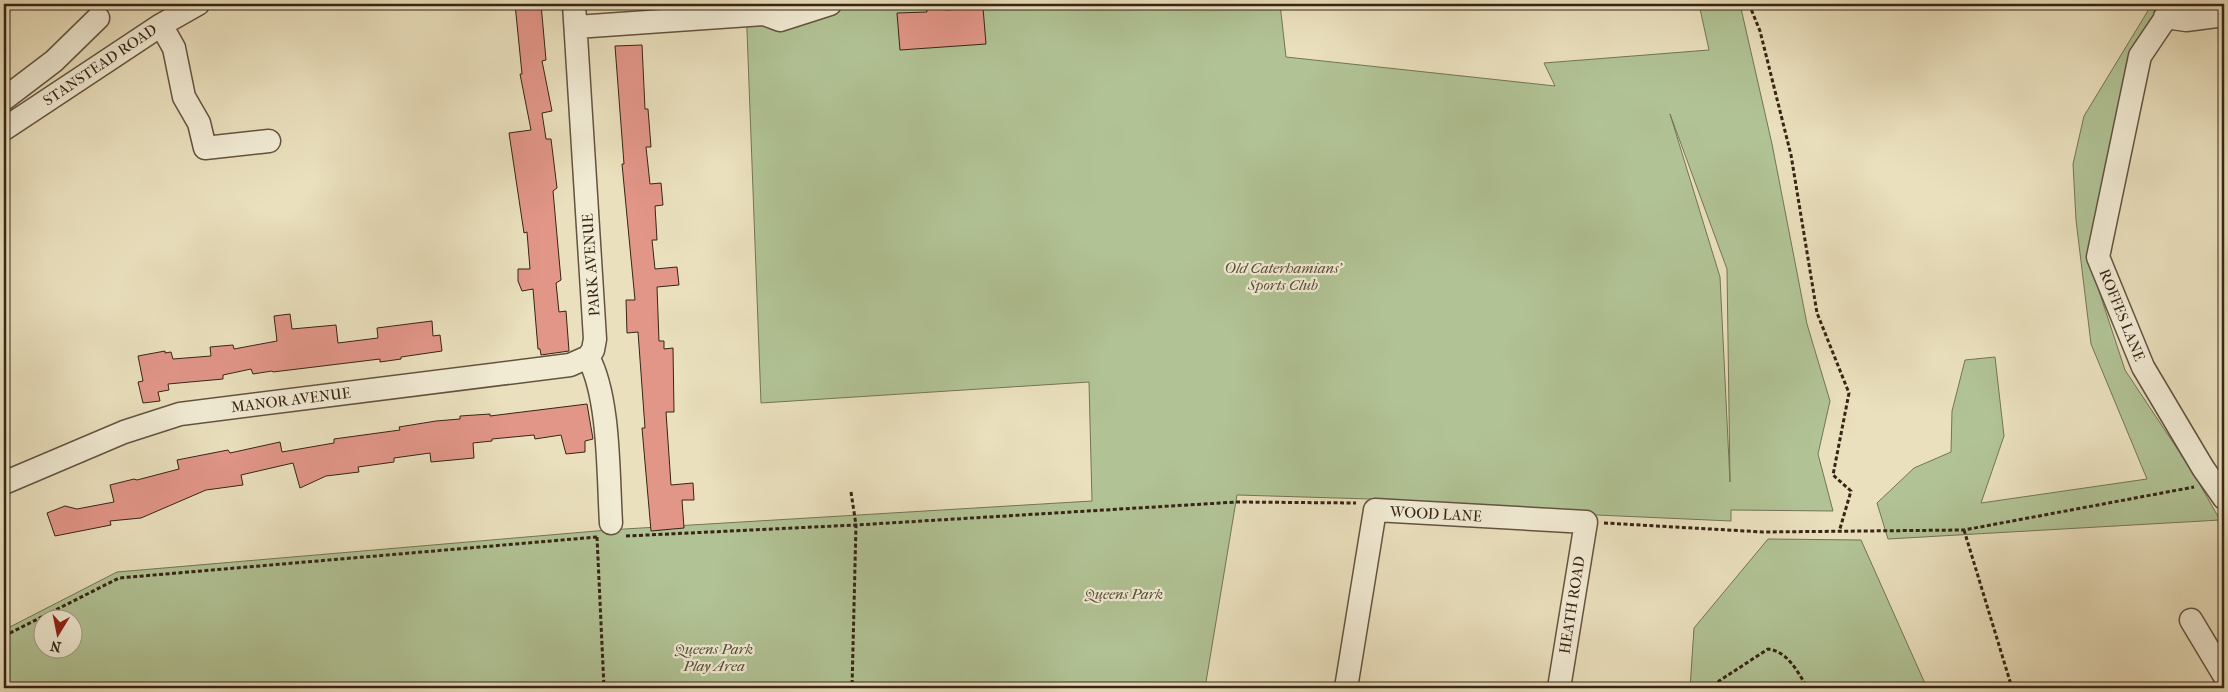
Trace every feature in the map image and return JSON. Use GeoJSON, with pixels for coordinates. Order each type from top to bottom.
{"type":"FeatureCollection","features":[{"type":"Feature","properties":{"kind":"street","name":"STANSTEAD ROAD"},"geometry":{"type":"LineString","coordinates":[[4,129],[161,25],[198,4]]}},
{"type":"Feature","properties":{"kind":"street","name":"PARK AVENUE"},"geometry":{"type":"LineString","coordinates":[[574,4],[595,339],[593,350],[588,357]]}},
{"type":"Feature","properties":{"kind":"street"},"geometry":{"type":"LineString","coordinates":[[576,27],[770,9],[780,20],[830,4]]}},
{"type":"Feature","properties":{"kind":"street"},"geometry":{"type":"LineString","coordinates":[[2170,10],[2186,20],[2224,15]]}},
{"type":"Feature","properties":{"kind":"street","name":"ROFFES LANE"},"geometry":{"type":"LineString","coordinates":[[2170,10],[2140,56],[2098,258],[2143,366],[2219,490]]}},
{"type":"Feature","properties":{"kind":"street"},"geometry":{"type":"LineString","coordinates":[[4,99],[54,61],[98,18]]}},
{"type":"Feature","properties":{"kind":"street"},"geometry":{"type":"LineString","coordinates":[[161,25],[174,48],[184,97],[199,123],[205,148],[269,141]]}},
{"type":"Feature","properties":{"kind":"street"},"geometry":{"type":"LineString","coordinates":[[588,357],[599,384],[605,431],[608,533]]}},
{"type":"Feature","properties":{"kind":"street","name":"MANOR AVENUE"},"geometry":{"type":"LineString","coordinates":[[4,483],[124,432],[180,414],[570,365],[588,357]]}},
{"type":"Feature","properties":{"kind":"street","name":"WOOD LANE"},"geometry":{"type":"LineString","coordinates":[[1346,688],[1375,510],[1586,522]]}},
{"type":"Feature","properties":{"kind":"street","name":"HEATH ROAD"},"geometry":{"type":"LineString","coordinates":[[1559,688],[1586,522]]}},
{"type":"Feature","properties":{"kind":"street"},"geometry":{"type":"LineString","coordinates":[[2191,620],[2224,674]]}},
{"type":"Feature","properties":{"kind":"path"},"geometry":{"type":"LineString","coordinates":[[1749,4],[1760,31],[1791,155],[1817,313],[1849,393],[1841,437],[1833,465],[1833,475],[1851,491],[1839,532]]}},
{"type":"Feature","properties":{"kind":"path"},"geometry":{"type":"LineString","coordinates":[[1586,522],[1763,532],[1964,530],[2219,490]]}},
{"type":"Feature","properties":{"kind":"path"},"geometry":{"type":"LineString","coordinates":[[851,492],[856,525],[852,688]]}},
{"type":"Feature","properties":{"kind":"path"},"geometry":{"type":"LineString","coordinates":[[4,636],[119,578],[608,533],[856,525],[1236,502],[1368,503],[1375,510]]}},
{"type":"Feature","properties":{"kind":"path"},"geometry":{"type":"LineString","coordinates":[[1964,530],[2012,688]]}},
{"type":"Feature","properties":{"kind":"path"},"geometry":{"type":"LineString","coordinates":[[604,688],[608,533]]}},
{"type":"Feature","properties":{"kind":"path"},"geometry":{"type":"LineString","coordinates":[[1715,688],[1719,681],[1768,649],[1778,650],[1787,657],[1808,688]]}},
{"type":"Feature","properties":{"kind":"green space","name":"Old Caterhamians' Sports Club"},"geometry":{"type":"Polygon","coordinates":[[[746,4],[1280,4],[1286,57],[1555,86],[1544,63],[1709,50],[1699,4],[1740,4],[1772,144],[1807,324],[1830,401],[1818,454],[1833,511],[1731,510],[1731,521],[1597,515],[1370,499],[1237,495],[1205,688],[4,688],[4,630],[32,616],[32,660],[82,660],[82,610],[43,610],[117,572],[608,530],[1092,501],[1089,382],[761,403],[746,4]],[[1670,114],[1720,277],[1730,482],[1727,269],[1670,114]]]}},
{"type":"Feature","properties":{"kind":"green space"},"geometry":{"type":"Polygon","coordinates":[[[2152,4],[2168,4],[2092,233],[2099,291],[2125,370],[2194,474],[2220,520],[1888,539],[1877,503],[1914,468],[1951,452],[1952,411],[1965,360],[1995,357],[2004,436],[1981,503],[2147,479],[2091,344],[2076,220],[2073,164],[2084,116],[2152,4]]]}},
{"type":"Feature","properties":{"kind":"green space"},"geometry":{"type":"Polygon","coordinates":[[[1768,539],[1861,540],[1927,688],[1690,688],[1694,628],[1768,539]]]}},
{"type":"Feature","properties":{"kind":"building"},"geometry":{"type":"Polygon","coordinates":[[[515,4],[541,4],[546,60],[542,61],[552,111],[542,113],[546,139],[551,139],[557,188],[553,191],[561,280],[556,283],[559,312],[566,311],[569,351],[541,355],[540,349],[538,349],[533,289],[522,291],[518,281],[518,269],[530,269],[527,232],[524,233],[509,133],[531,130],[520,74],[522,74],[515,4]]]}},
{"type":"Feature","properties":{"kind":"building"},"geometry":{"type":"Polygon","coordinates":[[[926,4],[944,4],[945,10],[983,8],[986,44],[900,50],[897,13],[927,12],[926,4]]]}},
{"type":"Feature","properties":{"kind":"building"},"geometry":{"type":"Polygon","coordinates":[[[642,45],[645,109],[648,109],[651,147],[646,147],[650,184],[661,183],[663,205],[655,206],[657,240],[652,240],[655,269],[677,267],[679,285],[657,287],[659,341],[664,341],[664,349],[673,348],[674,412],[666,412],[671,485],[693,483],[694,500],[682,500],[684,528],[651,531],[642,428],[645,428],[638,332],[627,333],[626,300],[635,300],[622,164],[624,164],[615,46],[642,45]]]}},
{"type":"Feature","properties":{"kind":"building"},"geometry":{"type":"Polygon","coordinates":[[[290,314],[292,329],[336,325],[338,343],[378,338],[377,328],[432,321],[433,336],[440,335],[442,351],[380,362],[380,359],[253,374],[251,369],[223,375],[223,379],[168,384],[169,390],[158,392],[160,401],[143,403],[138,382],[143,381],[138,356],[165,351],[165,353],[171,352],[173,359],[211,356],[210,347],[233,345],[234,349],[277,341],[274,316],[290,314]]]}},
{"type":"Feature","properties":{"kind":"building"},"geometry":{"type":"Polygon","coordinates":[[[587,404],[593,439],[585,441],[585,452],[566,454],[561,435],[535,439],[534,435],[492,439],[492,441],[473,443],[474,458],[431,462],[430,453],[394,458],[394,462],[358,467],[359,472],[326,476],[300,488],[293,463],[241,475],[243,485],[206,490],[141,518],[110,521],[111,525],[55,536],[47,513],[65,506],[77,509],[114,502],[110,485],[179,469],[177,460],[228,450],[230,453],[280,442],[282,452],[334,443],[334,439],[400,430],[399,427],[436,421],[460,419],[460,416],[490,414],[490,416],[587,404]]]}},
{"type":"Feature","properties":{"kind":"park label","name":"Queens Park"},"geometry":{"type":"Point","coordinates":[1124,594]}},
{"type":"Feature","properties":{"kind":"park label","name":"Queens Park Play Area"},"geometry":{"type":"Point","coordinates":[714,658]}}]}
